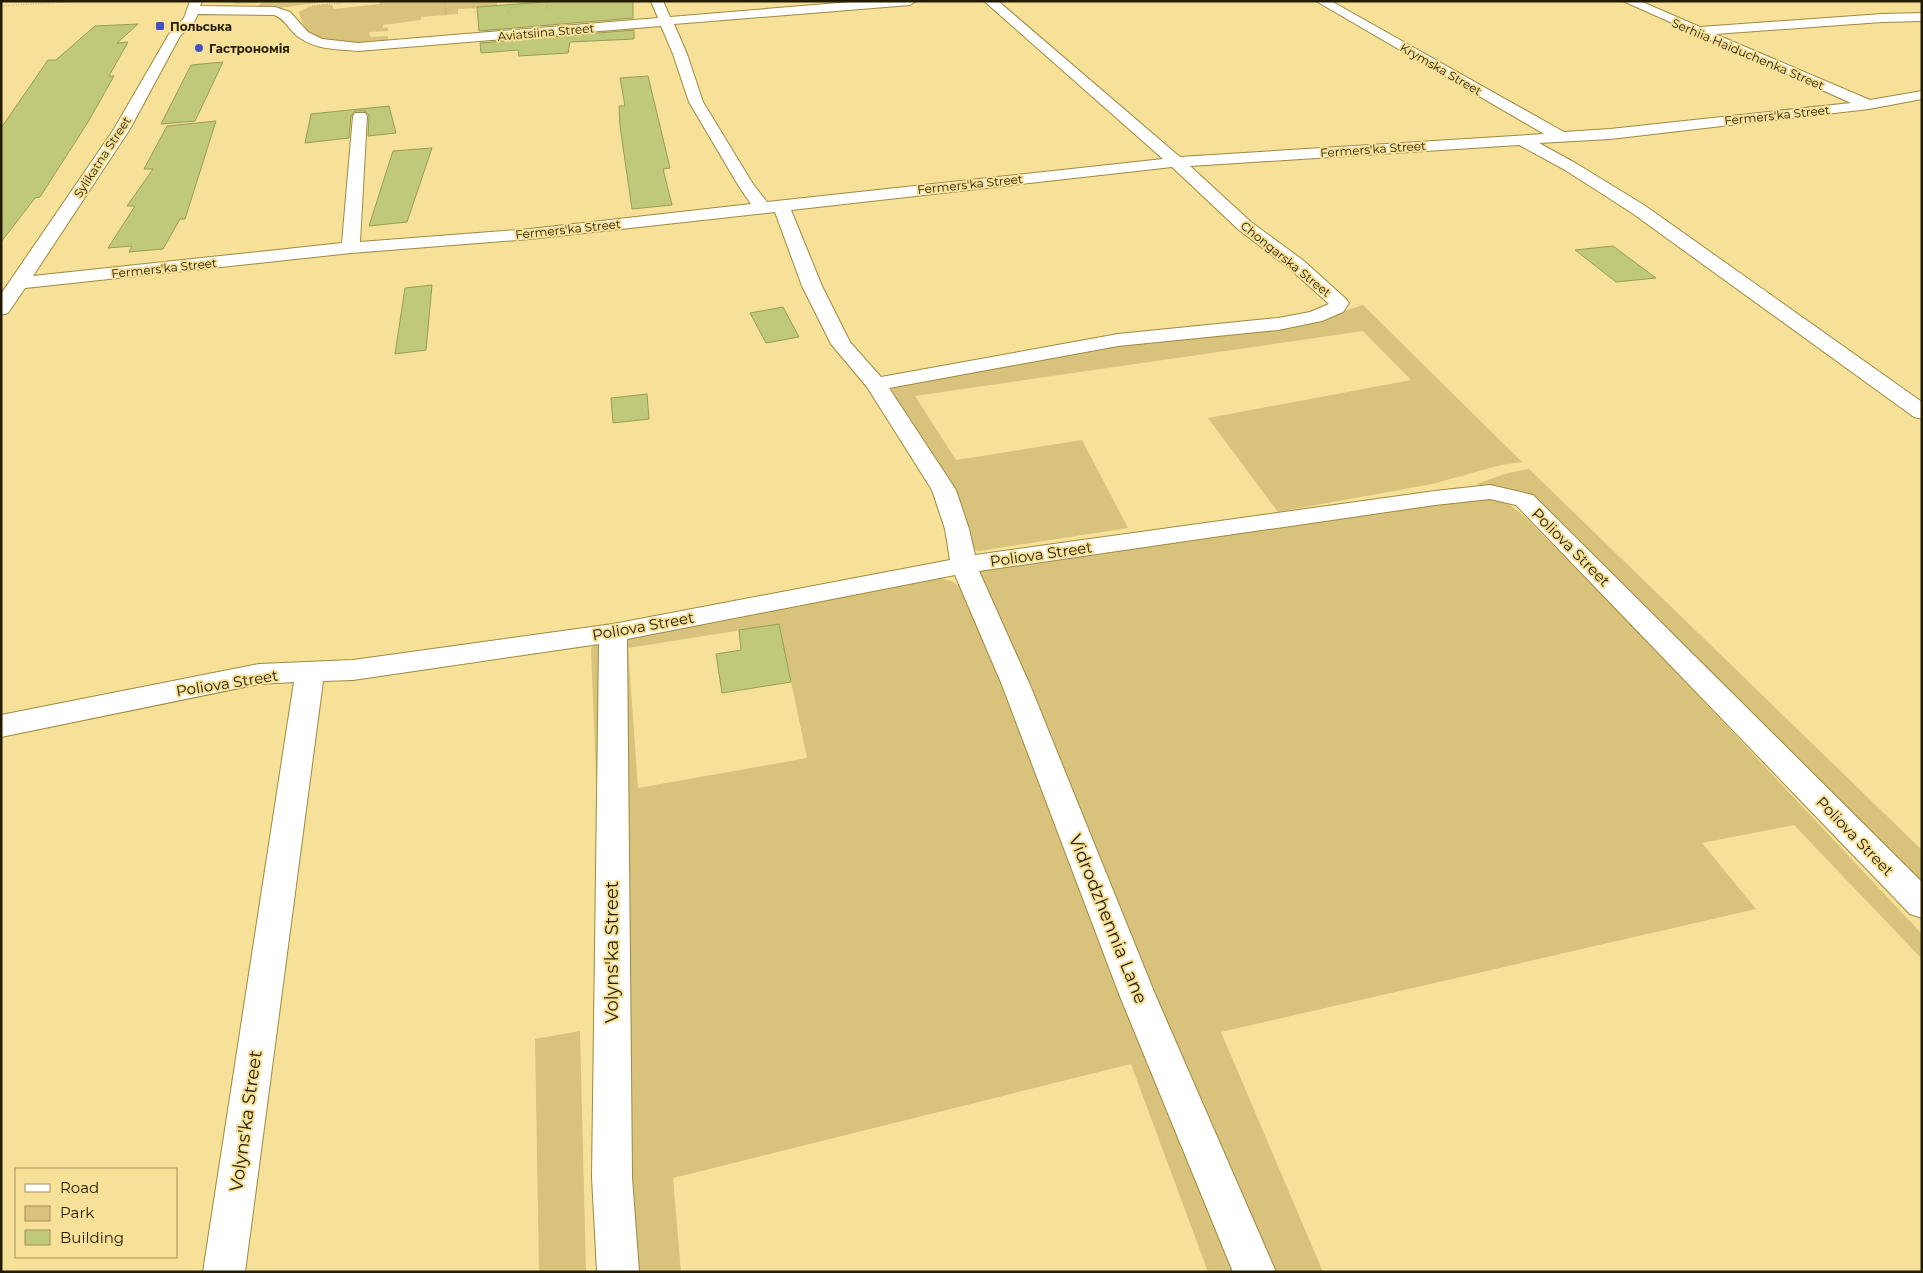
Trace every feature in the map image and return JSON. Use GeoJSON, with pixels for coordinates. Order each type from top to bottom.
{"type":"FeatureCollection","features":[{"type":"Feature","properties":{"kind":"street"},"geometry":{"type":"LineString","coordinates":[[658,1],[696,102],[746,185],[762,207]]}},
{"type":"Feature","properties":{"kind":"street","name":"Aviatsiina Street"},"geometry":{"type":"LineString","coordinates":[[195,6],[275,11],[286,15],[303,35],[319,43],[358,47],[910,1]]}},
{"type":"Feature","properties":{"kind":"street","name":"Chongarska Street"},"geometry":{"type":"LineString","coordinates":[[876,384],[1118,340],[1278,324],[1315,317],[1336,308],[1339,302],[1297,265],[1245,226],[1176,162],[990,1]]}},
{"type":"Feature","properties":{"kind":"street","name":"Krymska Street"},"geometry":{"type":"LineString","coordinates":[[1322,1],[1559,136]]}},
{"type":"Feature","properties":{"kind":"street","name":"Serhiia Haiduchenka Street"},"geometry":{"type":"LineString","coordinates":[[1629,1],[1696,32],[1869,105]]}},
{"type":"Feature","properties":{"kind":"street","name":"Sylikatna Street"},"geometry":{"type":"LineString","coordinates":[[1,309],[122,129],[175,34],[190,18],[195,6]]}},
{"type":"Feature","properties":{"kind":"street"},"geometry":{"type":"LineString","coordinates":[[1696,32],[1882,18],[1922,17]]}},
{"type":"Feature","properties":{"kind":"street","name":"Fermers'ka Street"},"geometry":{"type":"LineString","coordinates":[[1,273],[24,276],[530,234],[1176,162],[1610,134],[1869,105],[1922,95]]}},
{"type":"Feature","properties":{"kind":"street"},"geometry":{"type":"LineString","coordinates":[[351,248],[360,116]]}},
{"type":"Feature","properties":{"kind":"street"},"geometry":{"type":"LineString","coordinates":[[1520,139],[1571,167],[1638,209],[1922,412]]}},
{"type":"Feature","properties":{"kind":"street","name":"Vidrodzhennia Lane"},"geometry":{"type":"LineString","coordinates":[[781,205],[812,286],[841,344],[876,384],[944,490],[957,529],[964,565],[1016,685],[1138,994],[1256,1272]]}},
{"type":"Feature","properties":{"kind":"street","name":"Poliova Street"},"geometry":{"type":"LineString","coordinates":[[1,726],[259,674],[353,670],[613,633],[964,565],[1435,498],[1490,492],[1524,500],[1922,904]]}},
{"type":"Feature","properties":{"kind":"street","name":"Volyns'ka Street"},"geometry":{"type":"LineString","coordinates":[[613,633],[612,1177],[618,1272]]}},
{"type":"Feature","properties":{"kind":"street","name":"Volyns'ka Street"},"geometry":{"type":"LineString","coordinates":[[224,1272],[310,672]]}},
{"type":"Feature","properties":{"kind":"path"},"geometry":{"type":"LineString","coordinates":[[2,7],[81,1]]}},
{"type":"Feature","properties":{"kind":"path"},"geometry":{"type":"LineString","coordinates":[[332,4],[342,3],[341,1]]}},
{"type":"Feature","properties":{"kind":"path"},"geometry":{"type":"LineString","coordinates":[[444,1],[446,16]]}},
{"type":"Feature","properties":{"kind":"path"},"geometry":{"type":"LineString","coordinates":[[473,1],[474,8]]}},
{"type":"Feature","properties":{"kind":"path"},"geometry":{"type":"LineString","coordinates":[[509,8],[519,7],[518,1]]}},
{"type":"Feature","properties":{"kind":"green space"},"geometry":{"type":"Polygon","coordinates":[[[331,1],[279,8],[258,6],[261,3],[237,4],[228,2],[331,1]]]}},
{"type":"Feature","properties":{"kind":"green space"},"geometry":{"type":"Polygon","coordinates":[[[379,1],[497,1],[497,7],[458,9],[458,14],[421,17],[421,20],[383,25],[383,28],[388,28],[388,31],[370,32],[369,34],[371,37],[388,36],[388,43],[368,44],[336,43],[317,38],[306,29],[299,12],[306,8],[320,5],[332,5],[334,9],[380,4],[379,1]]]}},
{"type":"Feature","properties":{"kind":"green space"},"geometry":{"type":"Polygon","coordinates":[[[1363,305],[1522,462],[1501,465],[1432,484],[1278,512],[1208,418],[1411,380],[1363,331],[915,396],[956,460],[1082,440],[1128,528],[979,551],[970,549],[890,392],[894,387],[1040,355],[1320,319],[1363,305]]]}},
{"type":"Feature","properties":{"kind":"green space"},"geometry":{"type":"Polygon","coordinates":[[[1529,469],[1922,850],[1922,916],[1534,514],[1494,490],[1476,484],[1508,473],[1529,469]]]}},
{"type":"Feature","properties":{"kind":"green space"},"geometry":{"type":"Polygon","coordinates":[[[1465,491],[1505,501],[1524,516],[1645,639],[1922,934],[1922,959],[1794,825],[1702,843],[1756,909],[1221,1032],[1323,1272],[1263,1272],[976,579],[979,560],[1465,491]]]}},
{"type":"Feature","properties":{"kind":"green space"},"geometry":{"type":"Polygon","coordinates":[[[931,576],[952,581],[963,589],[1008,685],[1240,1272],[1208,1272],[1131,1064],[673,1178],[681,1272],[606,1272],[604,819],[596,774],[591,649],[597,638],[931,576]],[[779,624],[628,648],[638,788],[807,758],[779,624]]]}},
{"type":"Feature","properties":{"kind":"green space"},"geometry":{"type":"Polygon","coordinates":[[[580,1031],[586,1272],[539,1272],[535,1039],[580,1031]]]}},
{"type":"Feature","properties":{"kind":"building"},"geometry":{"type":"Polygon","coordinates":[[[557,1],[633,1],[633,18],[479,31],[477,7],[557,1]]]}},
{"type":"Feature","properties":{"kind":"building"},"geometry":{"type":"Polygon","coordinates":[[[138,24],[117,43],[128,42],[109,76],[114,76],[88,122],[40,197],[35,198],[1,242],[1,128],[48,60],[56,60],[95,26],[138,24]]]}},
{"type":"Feature","properties":{"kind":"building"},"geometry":{"type":"Polygon","coordinates":[[[634,30],[634,39],[570,42],[568,53],[519,56],[518,50],[481,53],[480,43],[634,30]]]}},
{"type":"Feature","properties":{"kind":"building"},"geometry":{"type":"Polygon","coordinates":[[[223,62],[195,121],[161,124],[191,65],[223,62]]]}},
{"type":"Feature","properties":{"kind":"building"},"geometry":{"type":"Polygon","coordinates":[[[648,76],[670,168],[663,169],[672,205],[632,209],[620,126],[619,106],[625,106],[620,78],[648,76]]]}},
{"type":"Feature","properties":{"kind":"building"},"geometry":{"type":"Polygon","coordinates":[[[389,106],[396,133],[368,136],[369,115],[365,111],[355,111],[351,116],[349,138],[305,143],[311,114],[389,106]]]}},
{"type":"Feature","properties":{"kind":"building"},"geometry":{"type":"Polygon","coordinates":[[[216,121],[185,219],[180,219],[163,249],[129,252],[132,246],[108,248],[135,206],[127,206],[153,169],[144,169],[167,126],[216,121]]]}},
{"type":"Feature","properties":{"kind":"building"},"geometry":{"type":"Polygon","coordinates":[[[432,148],[407,222],[369,226],[393,151],[432,148]]]}},
{"type":"Feature","properties":{"kind":"building"},"geometry":{"type":"Polygon","coordinates":[[[1613,246],[1656,278],[1616,282],[1575,250],[1613,246]]]}},
{"type":"Feature","properties":{"kind":"building"},"geometry":{"type":"Polygon","coordinates":[[[432,285],[426,350],[395,354],[405,288],[432,285]]]}},
{"type":"Feature","properties":{"kind":"building"},"geometry":{"type":"Polygon","coordinates":[[[783,307],[799,337],[766,343],[750,313],[783,307]]]}},
{"type":"Feature","properties":{"kind":"building"},"geometry":{"type":"Polygon","coordinates":[[[647,394],[649,419],[613,423],[611,398],[647,394]]]}},
{"type":"Feature","properties":{"kind":"building"},"geometry":{"type":"Polygon","coordinates":[[[779,624],[791,682],[722,693],[716,654],[741,650],[739,630],[779,624]]]}},
{"type":"Feature","properties":{"kind":"place","name":"Польська"},"geometry":{"type":"Point","coordinates":[160,26]}},
{"type":"Feature","properties":{"kind":"place","name":"Гастрономія"},"geometry":{"type":"Point","coordinates":[199,48]}}]}
